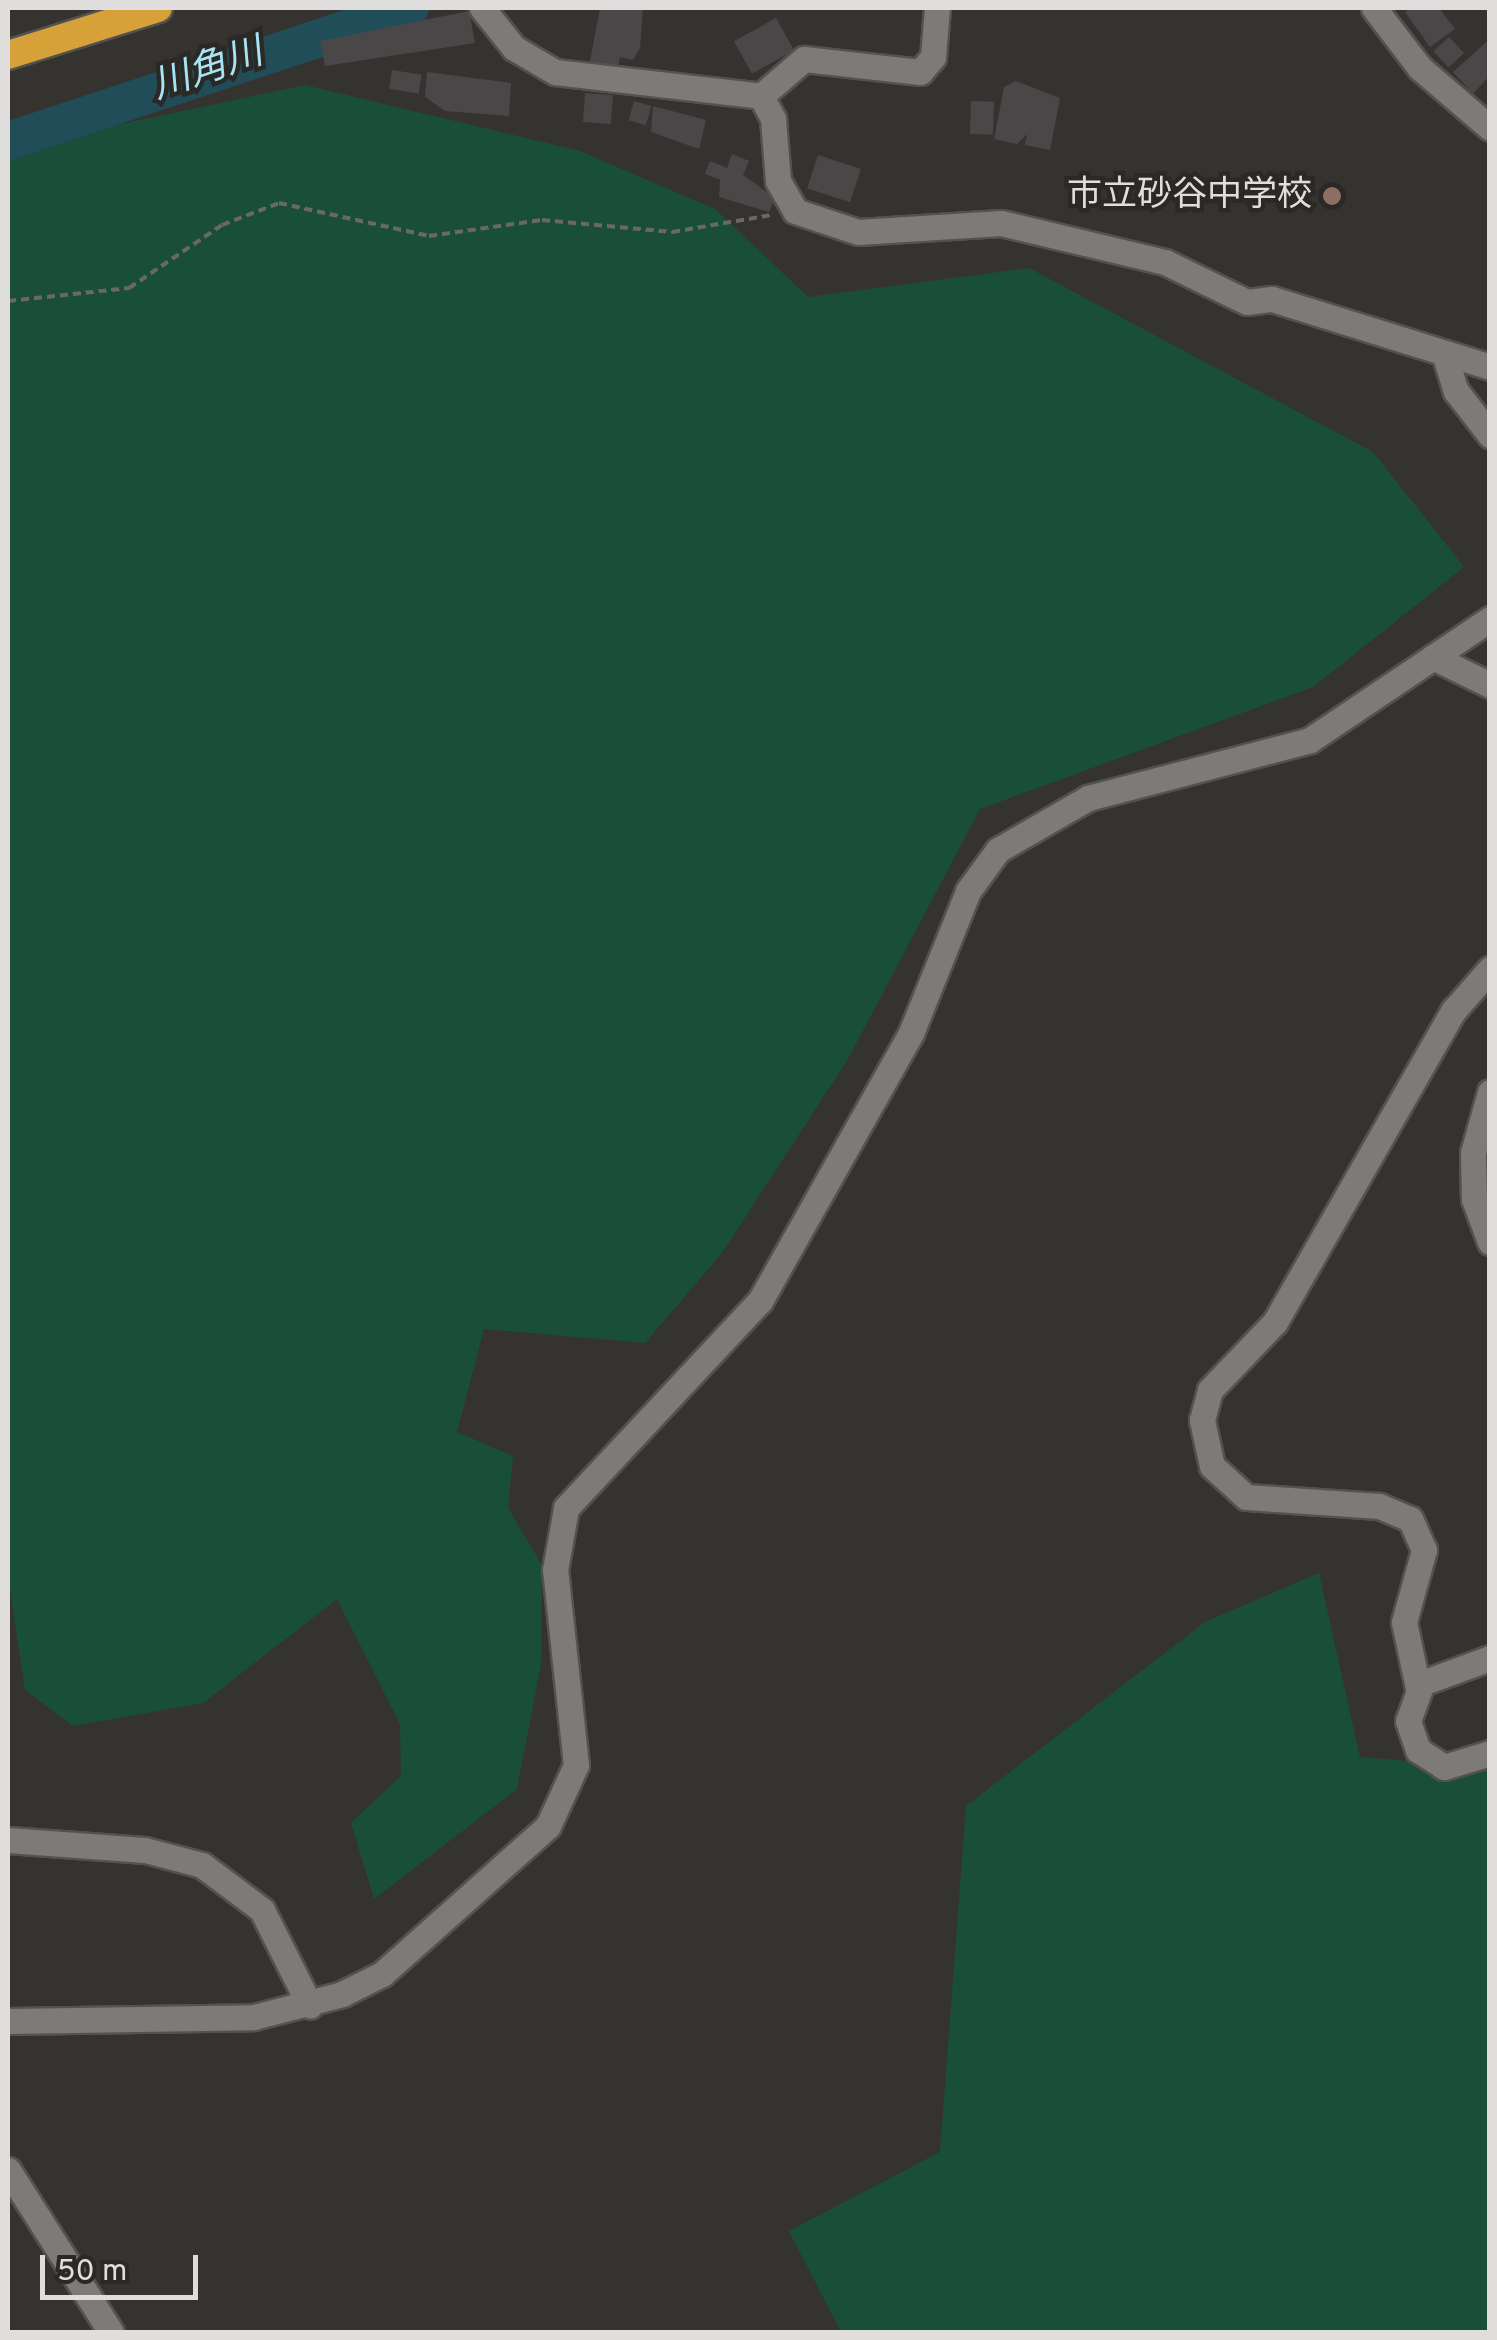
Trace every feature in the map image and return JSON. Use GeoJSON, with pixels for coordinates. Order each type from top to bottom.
{"type":"FeatureCollection","features":[{"type":"Feature","properties":{"kind":"highway"},"geometry":{"type":"LineString","coordinates":[[8,55],[158,8]]}},
{"type":"Feature","properties":{"kind":"street"},"geometry":{"type":"LineString","coordinates":[[482,8],[514,48],[554,72],[761,96],[804,59],[920,72],[932,57],[937,8]]}},
{"type":"Feature","properties":{"kind":"street"},"geometry":{"type":"LineString","coordinates":[[1374,8],[1420,68],[1490,128]]}},
{"type":"Feature","properties":{"kind":"street"},"geometry":{"type":"LineString","coordinates":[[761,96],[773,119],[778,181],[795,211],[858,232],[1001,223],[1165,262],[1247,302],[1272,299],[1490,367]]}},
{"type":"Feature","properties":{"kind":"street"},"geometry":{"type":"LineString","coordinates":[[1445,356],[1456,391],[1490,434]]}},
{"type":"Feature","properties":{"kind":"street"},"geometry":{"type":"LineString","coordinates":[[8,2022],[254,2017],[310,2006],[382,1974],[548,1826],[568,1792],[576,1765],[555,1548],[566,1508],[760,1302],[911,1033],[968,891],[998,850],[1088,798],[1310,740],[1490,619]]}},
{"type":"Feature","properties":{"kind":"street"},"geometry":{"type":"LineString","coordinates":[[1432,657],[1490,685]]}},
{"type":"Feature","properties":{"kind":"street"},"geometry":{"type":"LineString","coordinates":[[1490,969],[1454,1010],[1275,1322],[1210,1390],[1202,1420],[1212,1466],[1246,1497],[1379,1506],[1410,1519],[1424,1550],[1404,1622],[1418,1688],[1408,1721],[1418,1750],[1444,1766],[1490,1753]]}},
{"type":"Feature","properties":{"kind":"street"},"geometry":{"type":"LineString","coordinates":[[1490,1092],[1473,1154],[1474,1200],[1490,1242]]}},
{"type":"Feature","properties":{"kind":"street"},"geometry":{"type":"LineString","coordinates":[[1418,1688],[1490,1658]]}},
{"type":"Feature","properties":{"kind":"street"},"geometry":{"type":"LineString","coordinates":[[8,1840],[144,1850],[202,1865],[262,1910],[310,2006]]}},
{"type":"Feature","properties":{"kind":"street"},"geometry":{"type":"LineString","coordinates":[[8,2170],[111,2332]]}},
{"type":"Feature","properties":{"kind":"path"},"geometry":{"type":"LineString","coordinates":[[8,301],[129,288],[222,225],[279,203],[429,236],[542,220],[672,232],[795,211]]}},
{"type":"Feature","properties":{"kind":"green space"},"geometry":{"type":"Polygon","coordinates":[[[305,85],[580,151],[715,209],[808,297],[1029,268],[1373,452],[1464,567],[1313,687],[980,809],[848,1059],[722,1253],[645,1343],[484,1329],[457,1432],[513,1456],[508,1508],[542,1565],[541,1664],[517,1789],[374,1899],[351,1823],[401,1776],[400,1724],[337,1599],[203,1703],[73,1726],[25,1690],[8,1577],[8,148],[305,85]]]}},
{"type":"Feature","properties":{"kind":"green space"},"geometry":{"type":"Polygon","coordinates":[[[1319,1573],[1360,1757],[1489,1768],[1489,2332],[841,2332],[789,2231],[940,2152],[966,1806],[1205,1622],[1319,1573]]]}},
{"type":"Feature","properties":{"kind":"building"},"geometry":{"type":"Polygon","coordinates":[[[600,8],[643,8],[640,48],[633,60],[620,57],[617,72],[589,67],[600,8]]]}},
{"type":"Feature","properties":{"kind":"building"},"geometry":{"type":"Polygon","coordinates":[[[1412,8],[1439,8],[1455,29],[1430,47],[1405,12],[1412,8]]]}},
{"type":"Feature","properties":{"kind":"building"},"geometry":{"type":"Polygon","coordinates":[[[469,11],[475,43],[325,66],[320,41],[469,11]]]}},
{"type":"Feature","properties":{"kind":"building"},"geometry":{"type":"Polygon","coordinates":[[[776,18],[794,50],[752,74],[734,41],[776,18]]]}},
{"type":"Feature","properties":{"kind":"building"},"geometry":{"type":"Polygon","coordinates":[[[1449,37],[1464,53],[1449,67],[1434,51],[1449,37]]]}},
{"type":"Feature","properties":{"kind":"building"},"geometry":{"type":"Polygon","coordinates":[[[1490,39],[1490,75],[1473,94],[1453,72],[1490,39]]]}},
{"type":"Feature","properties":{"kind":"building"},"geometry":{"type":"Polygon","coordinates":[[[392,70],[422,75],[419,93],[389,89],[392,70]]]}},
{"type":"Feature","properties":{"kind":"building"},"geometry":{"type":"Polygon","coordinates":[[[427,72],[511,83],[509,116],[445,111],[425,97],[427,72]]]}},
{"type":"Feature","properties":{"kind":"building"},"geometry":{"type":"Polygon","coordinates":[[[1016,81],[1060,98],[1050,150],[1025,145],[1027,134],[1017,144],[994,139],[1004,87],[1016,81]]]}},
{"type":"Feature","properties":{"kind":"building"},"geometry":{"type":"Polygon","coordinates":[[[585,93],[613,95],[611,124],[583,122],[585,93]]]}},
{"type":"Feature","properties":{"kind":"building"},"geometry":{"type":"Polygon","coordinates":[[[634,101],[651,106],[646,125],[628,120],[634,101]]]}},
{"type":"Feature","properties":{"kind":"building"},"geometry":{"type":"Polygon","coordinates":[[[971,101],[994,102],[993,135],[970,134],[971,101]]]}},
{"type":"Feature","properties":{"kind":"building"},"geometry":{"type":"Polygon","coordinates":[[[653,106],[706,120],[699,149],[651,132],[653,106]]]}},
{"type":"Feature","properties":{"kind":"building"},"geometry":{"type":"Polygon","coordinates":[[[732,154],[749,161],[743,175],[775,198],[769,212],[719,197],[720,180],[705,174],[710,161],[727,168],[732,154]]]}},
{"type":"Feature","properties":{"kind":"building"},"geometry":{"type":"Polygon","coordinates":[[[818,155],[861,169],[850,202],[807,188],[818,155]]]}},
{"type":"Feature","properties":{"kind":"waterway","name":"川角川"},"geometry":{"type":"LineString","coordinates":[[8,141],[410,8]]}},
{"type":"Feature","properties":{"kind":"place","name":"市立砂谷中学校"},"geometry":{"type":"Point","coordinates":[1332,196]}}]}
